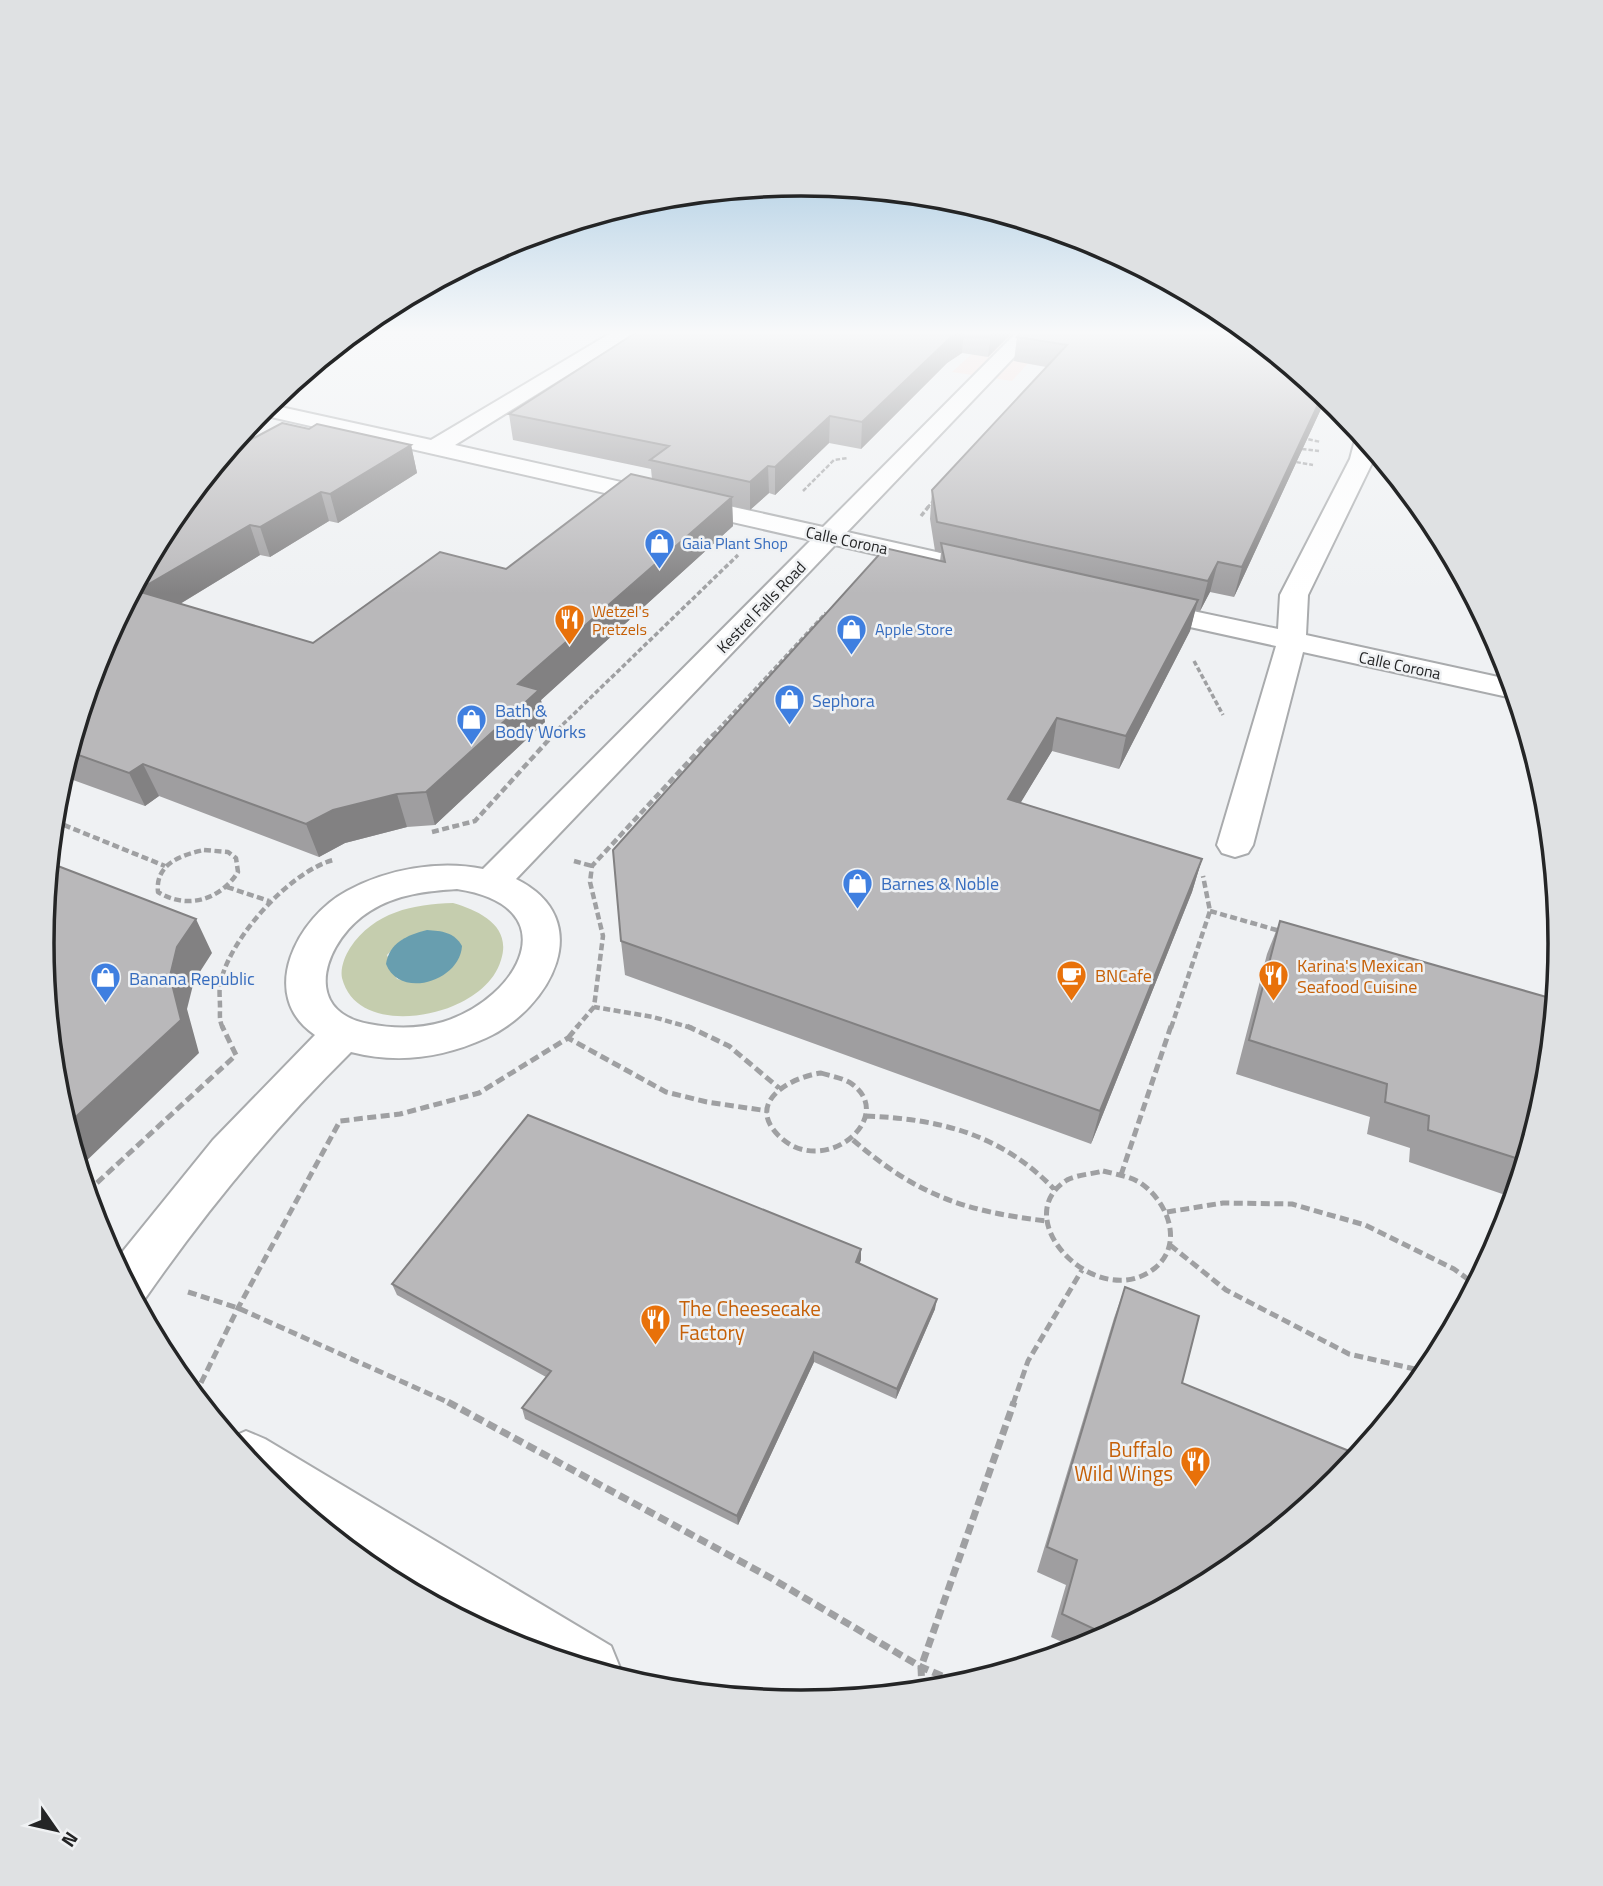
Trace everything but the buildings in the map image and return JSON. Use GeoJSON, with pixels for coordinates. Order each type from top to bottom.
{"type":"FeatureCollection","features":[{"type":"Feature","properties":{"kind":"lane","name":"Calle Corona"},"geometry":{"type":"LineString","coordinates":[[278,418],[434,448],[961,566]]}},
{"type":"Feature","properties":{"kind":"lane"},"geometry":{"type":"LineString","coordinates":[[434,448],[484,418]]}},
{"type":"Feature","properties":{"kind":"lane","name":"Kestrel Falls Road"},"geometry":{"type":"LineString","coordinates":[[491,883],[944,418]]}},
{"type":"Feature","properties":{"kind":"lane"},"geometry":{"type":"LineString","coordinates":[[1235,845],[1291,643],[1294,596],[1325,538],[1332,516],[1364,451]]}},
{"type":"Feature","properties":{"kind":"lane","name":"Calle Corona"},"geometry":{"type":"LineString","coordinates":[[1122,603],[1291,643],[1503,688]]}},
{"type":"Feature","properties":{"kind":"lane"},"geometry":{"type":"LineString","coordinates":[[457,877],[491,883],[517,896],[536,915],[543,939],[538,965],[522,992],[494,1015],[458,1033],[418,1043],[377,1043],[344,1033],[317,1014],[305,989],[306,960],[322,932],[347,908],[382,890],[419,879],[457,877]]}},
{"type":"Feature","properties":{"kind":"lane"},"geometry":{"type":"LineString","coordinates":[[132,1277],[163,1235],[288,1087],[344,1033]]}},
{"type":"Feature","properties":{"kind":"lane"},"geometry":{"type":"LineString","coordinates":[[284,1481],[561,1651]]}},
{"type":"Feature","properties":{"kind":"path"},"geometry":{"type":"LineString","coordinates":[[1292,437],[1333,444]]}},
{"type":"Feature","properties":{"kind":"path"},"geometry":{"type":"LineString","coordinates":[[1283,459],[1321,466]]}},
{"type":"Feature","properties":{"kind":"path"},"geometry":{"type":"LineString","coordinates":[[918,519],[934,500]]}},
{"type":"Feature","properties":{"kind":"path"},"geometry":{"type":"LineString","coordinates":[[200,1385],[238,1308],[340,1121],[400,1114],[479,1093],[568,1038],[594,1007],[603,936],[590,881],[592,866],[829,610]]}},
{"type":"Feature","properties":{"kind":"path"},"geometry":{"type":"LineString","coordinates":[[64,825],[165,866]]}},
{"type":"Feature","properties":{"kind":"path"},"geometry":{"type":"LineString","coordinates":[[217,850],[228,852],[236,858],[239,865],[234,880],[227,887],[206,898],[172,901],[158,892],[156,884],[165,866],[190,853],[217,850]]}},
{"type":"Feature","properties":{"kind":"path"},"geometry":{"type":"LineString","coordinates":[[227,887],[270,901]]}},
{"type":"Feature","properties":{"kind":"path"},"geometry":{"type":"LineString","coordinates":[[1121,1175],[1210,911],[1289,934]]}},
{"type":"Feature","properties":{"kind":"path"},"geometry":{"type":"LineString","coordinates":[[594,1007],[660,1019],[711,1035],[746,1058],[779,1088]]}},
{"type":"Feature","properties":{"kind":"path"},"geometry":{"type":"LineString","coordinates":[[568,1038],[666,1092],[707,1102],[768,1111]]}},
{"type":"Feature","properties":{"kind":"path"},"geometry":{"type":"LineString","coordinates":[[804,1074],[835,1075],[859,1091],[866,1103],[863,1129],[853,1140],[840,1148],[823,1152],[806,1151],[778,1137],[770,1124],[768,1111],[771,1098],[779,1088],[790,1079],[804,1074]]}},
{"type":"Feature","properties":{"kind":"path"},"geometry":{"type":"LineString","coordinates":[[866,1116],[899,1116],[933,1122],[1001,1146],[1032,1166],[1054,1189]]}},
{"type":"Feature","properties":{"kind":"path"},"geometry":{"type":"LineString","coordinates":[[853,1140],[906,1183],[962,1208],[1003,1217],[1046,1222]]}},
{"type":"Feature","properties":{"kind":"path"},"geometry":{"type":"LineString","coordinates":[[1103,1171],[1140,1183],[1155,1196],[1167,1212],[1172,1229],[1170,1245],[1163,1262],[1147,1273],[1127,1280],[1104,1278],[1082,1270],[1063,1257],[1051,1240],[1046,1222],[1047,1203],[1054,1189],[1067,1178],[1084,1172],[1103,1171]]}},
{"type":"Feature","properties":{"kind":"path"},"geometry":{"type":"LineString","coordinates":[[1167,1212],[1223,1203],[1292,1204],[1366,1225],[1454,1269],[1469,1280]]}},
{"type":"Feature","properties":{"kind":"path"},"geometry":{"type":"LineString","coordinates":[[1170,1245],[1226,1290],[1349,1354],[1415,1369]]}},
{"type":"Feature","properties":{"kind":"path"},"geometry":{"type":"LineString","coordinates":[[922,1680],[921,1667],[1028,1361],[1082,1270]]}},
{"type":"Feature","properties":{"kind":"path"},"geometry":{"type":"LineString","coordinates":[[238,1308],[455,1405],[771,1578],[921,1667],[944,1677]]}},
{"type":"Feature","properties":{"kind":"green space"},"geometry":{"type":"Polygon","coordinates":[[[453,903],[483,916],[498,929],[502,938],[501,960],[488,982],[453,1006],[423,1015],[389,1015],[359,1004],[349,993],[342,978],[342,970],[350,948],[360,936],[383,918],[396,912],[423,905],[453,903]],[[403,939],[387,955],[397,979],[418,983],[403,939]]]}},
{"type":"Feature","properties":{"kind":"water"},"geometry":{"type":"Polygon","coordinates":[[[427,930],[451,935],[462,946],[459,958],[451,969],[428,982],[404,981],[393,975],[386,964],[395,945],[413,934],[427,930]]]}},
{"type":"Feature","properties":{"kind":"place","name":"Gaia Plant Shop"},"geometry":{"type":"Point","coordinates":[659,570]}},
{"type":"Feature","properties":{"kind":"place","name":"Wetzel's Pretzels"},"geometry":{"type":"Point","coordinates":[569,647]}},
{"type":"Feature","properties":{"kind":"place","name":"Apple Store"},"geometry":{"type":"Point","coordinates":[852,656]}},
{"type":"Feature","properties":{"kind":"place","name":"Sephora"},"geometry":{"type":"Point","coordinates":[789,727]}},
{"type":"Feature","properties":{"kind":"place","name":"Bath & Body Works"},"geometry":{"type":"Point","coordinates":[472,747]}},
{"type":"Feature","properties":{"kind":"place","name":"Barnes & Noble"},"geometry":{"type":"Point","coordinates":[858,910]}},
{"type":"Feature","properties":{"kind":"place","name":"BNCafe"},"geometry":{"type":"Point","coordinates":[1072,1002]}},
{"type":"Feature","properties":{"kind":"place","name":"Karina's Mexican Seafood Cuisine"},"geometry":{"type":"Point","coordinates":[1274,1002]}},
{"type":"Feature","properties":{"kind":"place","name":"Banana Republic"},"geometry":{"type":"Point","coordinates":[106,1005]}},
{"type":"Feature","properties":{"kind":"place","name":"The Cheesecake Factory"},"geometry":{"type":"Point","coordinates":[656,1347]}},
{"type":"Feature","properties":{"kind":"place","name":"Buffalo Wild Wings"},"geometry":{"type":"Point","coordinates":[1196,1488]}}]}
